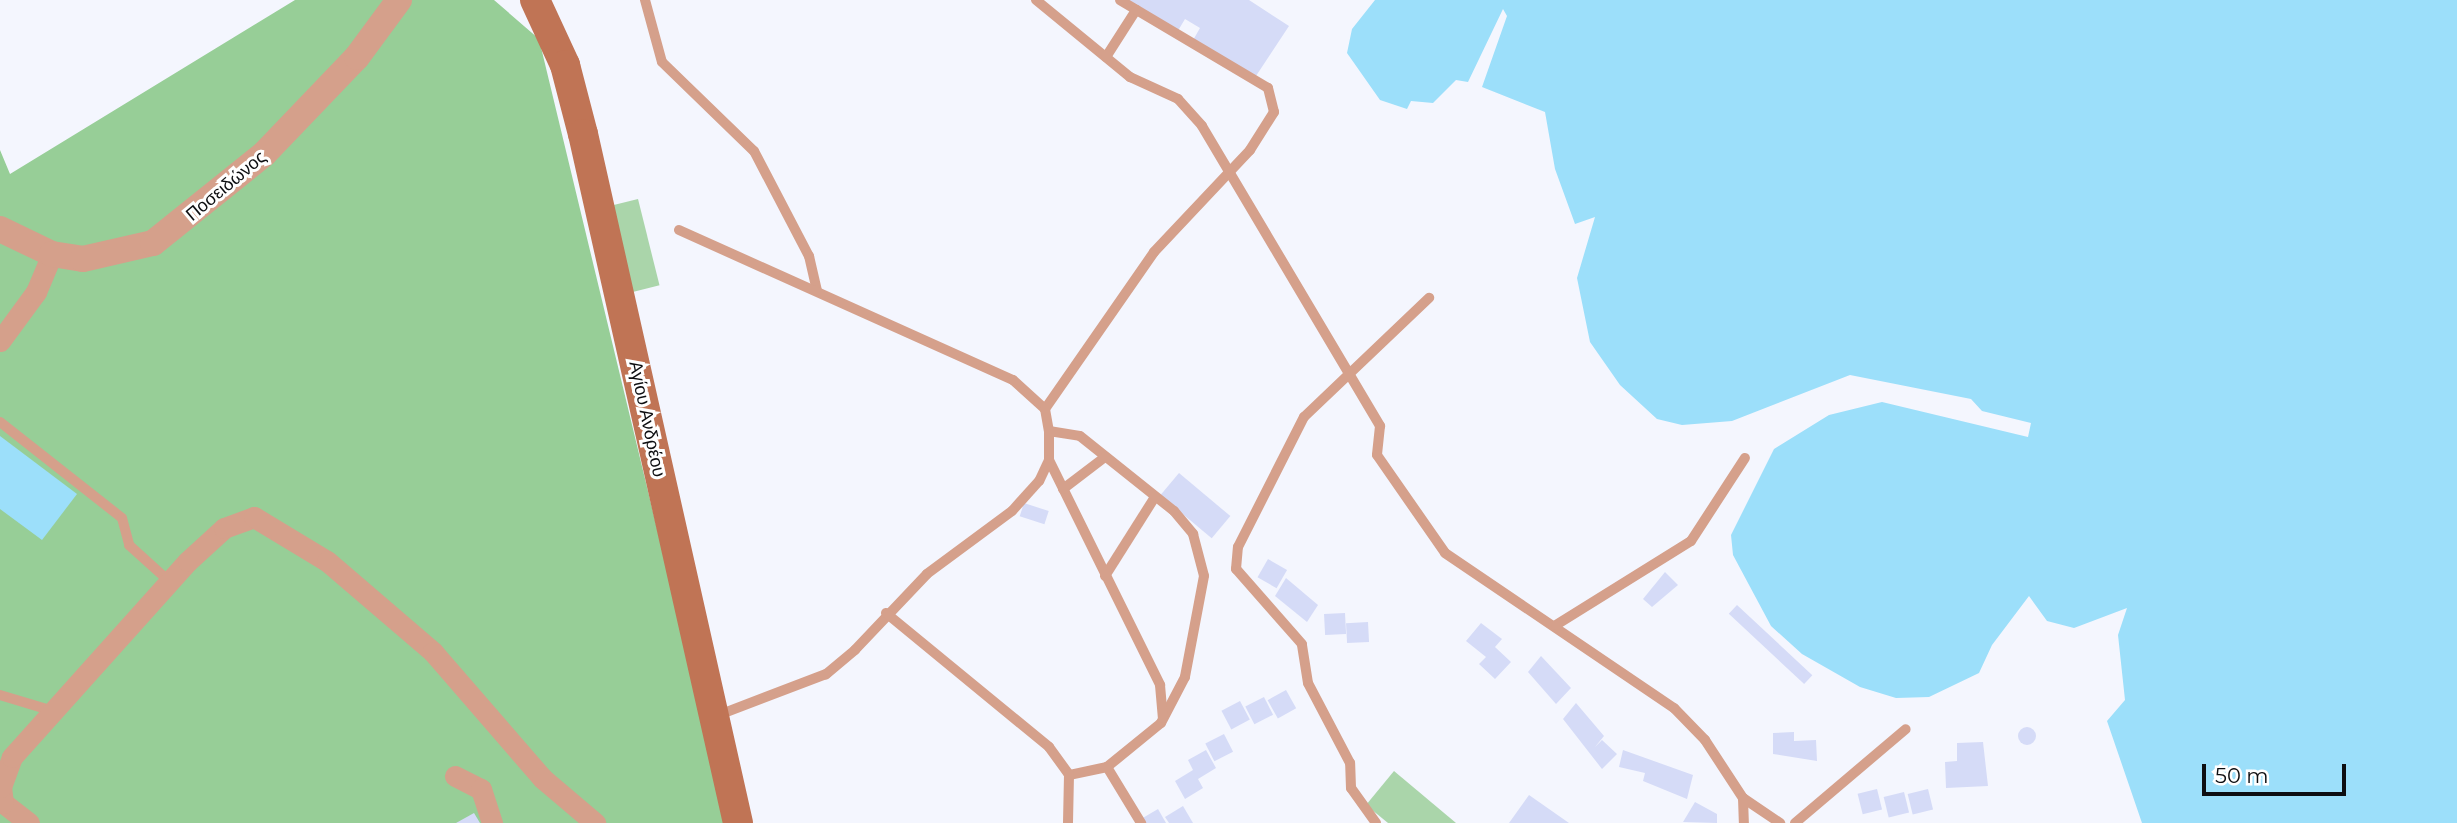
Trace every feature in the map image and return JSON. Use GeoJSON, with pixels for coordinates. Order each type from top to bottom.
{"type":"FeatureCollection","features":[{"type":"Feature","properties":{"kind":"main road","name":"Αγίου Ανδρέου"},"geometry":{"type":"LineString","coordinates":[[533,6],[565,65],[580,123],[738,823]]}},
{"type":"Feature","properties":{"kind":"street","name":"Ποσειδώνος"},"geometry":{"type":"LineString","coordinates":[[0,229],[52,254],[118,256],[153,243],[188,219],[313,106],[400,0]]}},
{"type":"Feature","properties":{"kind":"street"},"geometry":{"type":"LineString","coordinates":[[0,341],[36,292],[52,254]]}},
{"type":"Feature","properties":{"kind":"street"},"geometry":{"type":"LineString","coordinates":[[29,823],[3,803],[1,787],[12,757],[170,582],[240,519],[274,526],[338,569],[433,652],[542,778],[595,823]]}},
{"type":"Feature","properties":{"kind":"street"},"geometry":{"type":"LineString","coordinates":[[455,776],[481,789],[492,823]]}},
{"type":"Feature","properties":{"kind":"lane"},"geometry":{"type":"LineString","coordinates":[[645,0],[662,62],[754,151],[809,256],[817,290]]}},
{"type":"Feature","properties":{"kind":"lane"},"geometry":{"type":"LineString","coordinates":[[1036,0],[1130,77],[1178,99],[1230,169],[1345,372],[1380,426],[1377,455],[1445,553],[1556,625],[1674,708],[1705,740],[1743,797],[1780,823]]}},
{"type":"Feature","properties":{"kind":"lane"},"geometry":{"type":"LineString","coordinates":[[1045,409],[1154,251],[1264,134],[1273,112],[1268,88],[1120,0]]}},
{"type":"Feature","properties":{"kind":"lane"},"geometry":{"type":"LineString","coordinates":[[1107,57],[1136,10]]}},
{"type":"Feature","properties":{"kind":"lane"},"geometry":{"type":"LineString","coordinates":[[679,230],[1013,380],[1045,409],[1049,431],[1049,460],[1160,685],[1163,718]]}},
{"type":"Feature","properties":{"kind":"lane"},"geometry":{"type":"LineString","coordinates":[[1376,823],[1351,788],[1349,763],[1308,683],[1302,644],[1236,569],[1238,547],[1304,417],[1345,372],[1429,298]]}},
{"type":"Feature","properties":{"kind":"lane"},"geometry":{"type":"LineString","coordinates":[[0,422],[122,518],[129,545],[170,582]]}},
{"type":"Feature","properties":{"kind":"lane"},"geometry":{"type":"LineString","coordinates":[[1049,431],[1080,436],[1155,497],[1194,534],[1204,576],[1185,677],[1163,718],[1107,767],[1069,775]]}},
{"type":"Feature","properties":{"kind":"lane"},"geometry":{"type":"LineString","coordinates":[[1063,489],[1105,457]]}},
{"type":"Feature","properties":{"kind":"lane"},"geometry":{"type":"LineString","coordinates":[[1556,625],[1691,541],[1745,458]]}},
{"type":"Feature","properties":{"kind":"lane"},"geometry":{"type":"LineString","coordinates":[[714,717],[826,674],[927,573],[1012,511],[1049,460]]}},
{"type":"Feature","properties":{"kind":"lane"},"geometry":{"type":"LineString","coordinates":[[1105,576],[1155,497]]}},
{"type":"Feature","properties":{"kind":"lane"},"geometry":{"type":"LineString","coordinates":[[886,613],[1048,747],[1069,775],[1068,823]]}},
{"type":"Feature","properties":{"kind":"lane"},"geometry":{"type":"LineString","coordinates":[[0,695],[52,711]]}},
{"type":"Feature","properties":{"kind":"lane"},"geometry":{"type":"LineString","coordinates":[[1795,823],[1906,729]]}},
{"type":"Feature","properties":{"kind":"lane"},"geometry":{"type":"LineString","coordinates":[[1107,767],[1141,823]]}},
{"type":"Feature","properties":{"kind":"lane"},"geometry":{"type":"LineString","coordinates":[[1743,797],[1744,823]]}},
{"type":"Feature","properties":{"kind":"green space"},"geometry":{"type":"Polygon","coordinates":[[[295,0],[494,0],[539,39],[728,823],[0,823],[0,150],[10,174],[295,0]]]}},
{"type":"Feature","properties":{"kind":"green space"},"geometry":{"type":"Polygon","coordinates":[[[638,199],[660,285],[612,297],[590,211],[638,199]]]}},
{"type":"Feature","properties":{"kind":"green space"},"geometry":{"type":"Polygon","coordinates":[[[1394,771],[1456,823],[1388,823],[1366,805],[1394,771]]]}},
{"type":"Feature","properties":{"kind":"water"},"geometry":{"type":"Polygon","coordinates":[[[1375,0],[2457,0],[2457,823],[2142,823],[2107,721],[2125,700],[2118,635],[2127,608],[2074,628],[2047,621],[2029,596],[1992,645],[1979,673],[1929,697],[1896,698],[1860,687],[1802,654],[1771,626],[1733,555],[1731,535],[1774,449],[1829,415],[1882,402],[2028,437],[2031,423],[1982,411],[1971,399],[1850,375],[1732,421],[1682,425],[1657,419],[1620,385],[1590,342],[1577,278],[1595,217],[1575,224],[1555,169],[1545,112],[1482,87],[1507,16],[1503,9],[1468,82],[1456,80],[1433,103],[1411,101],[1407,109],[1380,100],[1347,53],[1352,29],[1375,0]]]}},
{"type":"Feature","properties":{"kind":"water"},"geometry":{"type":"Polygon","coordinates":[[[0,436],[77,494],[42,540],[0,509],[0,436]]]}},
{"type":"Feature","properties":{"kind":"building"},"geometry":{"type":"Polygon","coordinates":[[[1121,0],[1249,0],[1289,26],[1254,79],[1192,42],[1200,28],[1185,19],[1176,34],[1121,0]]]}},
{"type":"Feature","properties":{"kind":"building"},"geometry":{"type":"Polygon","coordinates":[[[1179,473],[1230,516],[1212,538],[1160,495],[1179,473]]]}},
{"type":"Feature","properties":{"kind":"building"},"geometry":{"type":"Polygon","coordinates":[[[1024,503],[1049,511],[1044,524],[1020,516],[1024,503]]]}},
{"type":"Feature","properties":{"kind":"building"},"geometry":{"type":"Polygon","coordinates":[[[1268,559],[1287,570],[1277,588],[1258,577],[1268,559]]]}},
{"type":"Feature","properties":{"kind":"building"},"geometry":{"type":"Polygon","coordinates":[[[1665,572],[1678,585],[1652,607],[1643,599],[1665,572]]]}},
{"type":"Feature","properties":{"kind":"building"},"geometry":{"type":"Polygon","coordinates":[[[1286,578],[1318,605],[1307,622],[1275,596],[1286,578]]]}},
{"type":"Feature","properties":{"kind":"building"},"geometry":{"type":"Polygon","coordinates":[[[1737,605],[1812,675],[1804,684],[1729,614],[1737,605]]]}},
{"type":"Feature","properties":{"kind":"building"},"geometry":{"type":"Polygon","coordinates":[[[1345,613],[1346,634],[1325,635],[1324,614],[1345,613]]]}},
{"type":"Feature","properties":{"kind":"building"},"geometry":{"type":"Polygon","coordinates":[[[1368,622],[1369,642],[1347,643],[1346,623],[1368,622]]]}},
{"type":"Feature","properties":{"kind":"building"},"geometry":{"type":"Polygon","coordinates":[[[1481,623],[1502,639],[1495,647],[1511,662],[1495,679],[1479,664],[1486,657],[1466,641],[1481,623]]]}},
{"type":"Feature","properties":{"kind":"building"},"geometry":{"type":"Polygon","coordinates":[[[1541,656],[1571,688],[1556,704],[1528,672],[1541,656]]]}},
{"type":"Feature","properties":{"kind":"building"},"geometry":{"type":"Polygon","coordinates":[[[1286,690],[1296,708],[1278,719],[1268,700],[1286,690]]]}},
{"type":"Feature","properties":{"kind":"building"},"geometry":{"type":"Polygon","coordinates":[[[1264,697],[1273,715],[1254,724],[1245,707],[1264,697]]]}},
{"type":"Feature","properties":{"kind":"building"},"geometry":{"type":"Polygon","coordinates":[[[1240,701],[1250,720],[1231,729],[1221,711],[1240,701]]]}},
{"type":"Feature","properties":{"kind":"building"},"geometry":{"type":"Polygon","coordinates":[[[1576,703],[1604,736],[1595,747],[1602,740],[1617,754],[1602,769],[1563,719],[1576,703]]]}},
{"type":"Feature","properties":{"kind":"building"},"geometry":{"type":"Polygon","coordinates":[[[2027,727],[2033,730],[2036,736],[2033,742],[2027,745],[2021,742],[2018,736],[2021,730],[2027,727]]]}},
{"type":"Feature","properties":{"kind":"building"},"geometry":{"type":"Polygon","coordinates":[[[1794,732],[1794,741],[1816,740],[1817,761],[1773,754],[1773,733],[1794,732]]]}},
{"type":"Feature","properties":{"kind":"building"},"geometry":{"type":"Polygon","coordinates":[[[1224,734],[1233,752],[1214,761],[1205,744],[1224,734]]]}},
{"type":"Feature","properties":{"kind":"building"},"geometry":{"type":"Polygon","coordinates":[[[1983,742],[1988,786],[1946,788],[1945,762],[1957,761],[1957,743],[1983,742]]]}},
{"type":"Feature","properties":{"kind":"building"},"geometry":{"type":"Polygon","coordinates":[[[1206,750],[1216,768],[1198,779],[1203,788],[1185,799],[1175,781],[1193,770],[1188,760],[1206,750]]]}},
{"type":"Feature","properties":{"kind":"building"},"geometry":{"type":"Polygon","coordinates":[[[1623,750],[1693,775],[1687,799],[1643,781],[1645,773],[1619,767],[1623,750]]]}},
{"type":"Feature","properties":{"kind":"building"},"geometry":{"type":"Polygon","coordinates":[[[1877,789],[1882,809],[1863,814],[1858,794],[1877,789]]]}},
{"type":"Feature","properties":{"kind":"building"},"geometry":{"type":"Polygon","coordinates":[[[1928,789],[1933,809],[1913,814],[1908,794],[1928,789]]]}},
{"type":"Feature","properties":{"kind":"building"},"geometry":{"type":"Polygon","coordinates":[[[1904,792],[1909,812],[1889,817],[1884,797],[1904,792]]]}},
{"type":"Feature","properties":{"kind":"building"},"geometry":{"type":"Polygon","coordinates":[[[1529,795],[1569,823],[1509,823],[1529,795]]]}},
{"type":"Feature","properties":{"kind":"building"},"geometry":{"type":"Polygon","coordinates":[[[1695,802],[1717,814],[1717,823],[1683,822],[1695,802]]]}},
{"type":"Feature","properties":{"kind":"building"},"geometry":{"type":"Polygon","coordinates":[[[1183,806],[1193,823],[1169,823],[1165,817],[1183,806]]]}},
{"type":"Feature","properties":{"kind":"building"},"geometry":{"type":"Polygon","coordinates":[[[1158,809],[1166,823],[1143,823],[1141,819],[1158,809]]]}},
{"type":"Feature","properties":{"kind":"building"},"geometry":{"type":"Polygon","coordinates":[[[474,813],[480,823],[456,823],[474,813]]]}}]}
